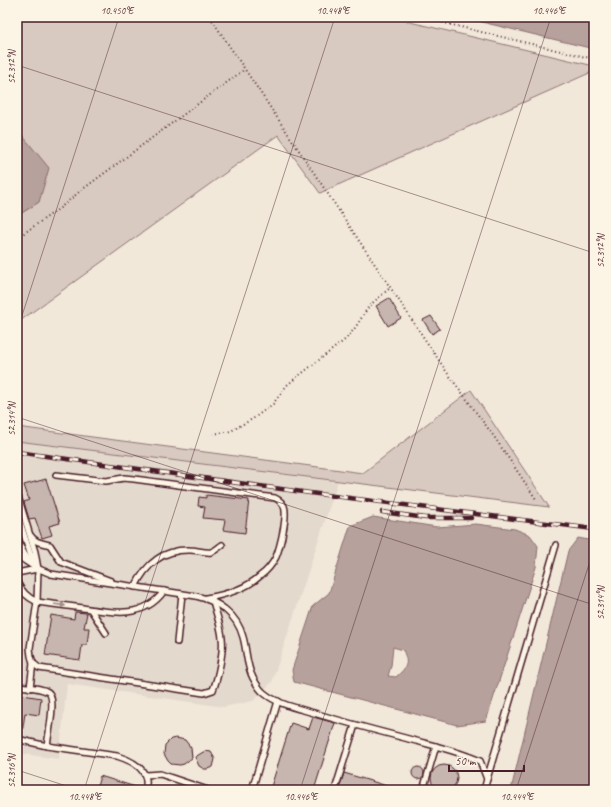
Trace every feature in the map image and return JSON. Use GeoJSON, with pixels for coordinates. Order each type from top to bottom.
{"type":"FeatureCollection","features":[{"type":"Feature","properties":{"kind":"lane"},"geometry":{"type":"LineString","coordinates":[[56,475],[106,481],[124,478],[134,479],[275,498],[280,500],[286,512],[285,520],[276,557],[267,570],[249,584],[222,595],[206,598]]}},
{"type":"Feature","properties":{"kind":"lane"},"geometry":{"type":"LineString","coordinates":[[17,493],[38,569],[37,602],[30,648],[33,663],[30,688]]}},
{"type":"Feature","properties":{"kind":"lane"},"geometry":{"type":"LineString","coordinates":[[20,522],[30,553],[38,569]]}},
{"type":"Feature","properties":{"kind":"lane"},"geometry":{"type":"LineString","coordinates":[[29,532],[33,539],[50,545],[61,562],[122,585]]}},
{"type":"Feature","properties":{"kind":"lane"},"geometry":{"type":"LineString","coordinates":[[17,539],[21,549],[29,561],[38,569]]}},
{"type":"Feature","properties":{"kind":"lane"},"geometry":{"type":"LineString","coordinates":[[135,587],[143,572],[156,558],[178,551],[189,550],[212,552],[222,545]]}},
{"type":"Feature","properties":{"kind":"lane"},"geometry":{"type":"LineString","coordinates":[[484,790],[556,545]]}},
{"type":"Feature","properties":{"kind":"lane"},"geometry":{"type":"LineString","coordinates":[[17,554],[32,567],[51,574],[164,591],[206,598],[213,601],[234,617],[240,627],[250,673],[262,692],[278,701],[355,725],[462,753],[480,761],[487,779]]}},
{"type":"Feature","properties":{"kind":"lane"},"geometry":{"type":"LineString","coordinates":[[17,573],[38,569]]}},
{"type":"Feature","properties":{"kind":"lane"},"geometry":{"type":"LineString","coordinates":[[17,582],[23,593],[28,598],[37,602],[110,612],[131,612],[151,604],[159,598],[164,591]]}},
{"type":"Feature","properties":{"kind":"lane"},"geometry":{"type":"LineString","coordinates":[[177,642],[182,594]]}},
{"type":"Feature","properties":{"kind":"lane"},"geometry":{"type":"LineString","coordinates":[[33,663],[39,668],[51,671],[204,693],[213,690],[217,681],[222,638],[213,601]]}},
{"type":"Feature","properties":{"kind":"lane"},"geometry":{"type":"LineString","coordinates":[[91,610],[106,633]]}},
{"type":"Feature","properties":{"kind":"lane"},"geometry":{"type":"LineString","coordinates":[[17,686],[43,690],[49,692],[52,697],[53,704],[47,746]]}},
{"type":"Feature","properties":{"kind":"lane"},"geometry":{"type":"LineString","coordinates":[[252,790],[278,701]]}},
{"type":"Feature","properties":{"kind":"lane"},"geometry":{"type":"LineString","coordinates":[[335,790],[355,725]]}},
{"type":"Feature","properties":{"kind":"lane"},"geometry":{"type":"LineString","coordinates":[[17,739],[47,746],[117,756],[127,759],[146,775],[147,784],[145,790]]}},
{"type":"Feature","properties":{"kind":"lane"},"geometry":{"type":"LineString","coordinates":[[423,790],[436,746]]}},
{"type":"Feature","properties":{"kind":"lane"},"geometry":{"type":"LineString","coordinates":[[146,775],[154,773],[160,774],[208,790]]}},
{"type":"Feature","properties":{"kind":"path"},"geometry":{"type":"LineString","coordinates":[[210,17],[446,371],[495,438],[536,499]]}},
{"type":"Feature","properties":{"kind":"path"},"geometry":{"type":"LineString","coordinates":[[419,17],[594,59]]}},
{"type":"Feature","properties":{"kind":"path"},"geometry":{"type":"LineString","coordinates":[[17,238],[60,208],[79,192],[245,69]]}},
{"type":"Feature","properties":{"kind":"path"},"geometry":{"type":"LineString","coordinates":[[213,434],[231,431],[254,418],[273,404],[287,385],[346,340],[370,306],[390,287]]}},
{"type":"Feature","properties":{"kind":"shaded area"},"geometry":{"type":"Polygon","coordinates":[[[17,17],[389,17],[594,66],[594,71],[320,193],[278,135],[17,323],[17,216],[39,202],[22,135],[17,139],[17,17]]]}},
{"type":"Feature","properties":{"kind":"shaded area"},"geometry":{"type":"Polygon","coordinates":[[[461,17],[594,17],[594,49],[461,17]]]}},
{"type":"Feature","properties":{"kind":"shaded area"},"geometry":{"type":"Polygon","coordinates":[[[22,135],[49,168],[39,202],[17,216],[17,139],[22,135]]]}},
{"type":"Feature","properties":{"kind":"shaded area"},"geometry":{"type":"Polygon","coordinates":[[[471,390],[549,507],[17,441],[17,427],[363,473],[471,390]]]}},
{"type":"Feature","properties":{"kind":"shaded area"},"geometry":{"type":"Polygon","coordinates":[[[17,441],[338,481],[272,682],[253,701],[224,707],[67,684],[59,759],[17,753],[17,441]]]}},
{"type":"Feature","properties":{"kind":"shaded area"},"geometry":{"type":"Polygon","coordinates":[[[373,517],[437,527],[476,524],[515,529],[530,535],[538,546],[536,567],[486,721],[457,725],[294,682],[292,670],[313,606],[329,593],[350,526],[373,517]],[[393,647],[391,666],[388,676],[396,677],[405,668],[406,659],[403,650],[393,647]]]}},
{"type":"Feature","properties":{"kind":"shaded area"},"geometry":{"type":"Polygon","coordinates":[[[578,538],[594,541],[594,790],[511,790],[568,551],[578,538]]]}},
{"type":"Feature","properties":{"kind":"building"},"geometry":{"type":"Polygon","coordinates":[[[389,298],[401,318],[388,326],[376,306],[389,298]]]}},
{"type":"Feature","properties":{"kind":"building"},"geometry":{"type":"Polygon","coordinates":[[[431,316],[440,329],[432,334],[423,320],[431,316]]]}},
{"type":"Feature","properties":{"kind":"building"},"geometry":{"type":"Polygon","coordinates":[[[46,479],[60,523],[49,526],[52,535],[42,538],[35,518],[29,519],[24,502],[29,500],[24,485],[46,479]]]}},
{"type":"Feature","properties":{"kind":"building"},"geometry":{"type":"Polygon","coordinates":[[[206,495],[249,500],[245,533],[223,530],[225,520],[203,518],[205,507],[198,506],[199,497],[206,498],[206,495]]]}},
{"type":"Feature","properties":{"kind":"building"},"geometry":{"type":"Polygon","coordinates":[[[75,612],[87,613],[84,628],[89,628],[87,645],[82,645],[80,660],[45,655],[51,615],[74,619],[75,612]]]}},
{"type":"Feature","properties":{"kind":"building"},"geometry":{"type":"Polygon","coordinates":[[[17,694],[41,698],[39,715],[25,713],[22,734],[17,733],[17,694]]]}},
{"type":"Feature","properties":{"kind":"building"},"geometry":{"type":"Polygon","coordinates":[[[313,717],[335,723],[314,790],[270,790],[291,723],[309,729],[313,717]]]}},
{"type":"Feature","properties":{"kind":"building"},"geometry":{"type":"Polygon","coordinates":[[[176,738],[185,740],[191,748],[192,758],[180,765],[171,764],[164,754],[165,745],[171,739],[176,738]]]}},
{"type":"Feature","properties":{"kind":"building"},"geometry":{"type":"Polygon","coordinates":[[[205,751],[211,752],[215,759],[213,767],[207,769],[199,766],[195,757],[205,751]]]}},
{"type":"Feature","properties":{"kind":"building"},"geometry":{"type":"Polygon","coordinates":[[[444,765],[454,768],[457,778],[454,788],[444,791],[434,788],[431,778],[434,768],[444,765]]]}},
{"type":"Feature","properties":{"kind":"building"},"geometry":{"type":"Polygon","coordinates":[[[416,767],[420,767],[424,773],[420,779],[416,779],[412,775],[412,771],[416,767]]]}},
{"type":"Feature","properties":{"kind":"building"},"geometry":{"type":"Polygon","coordinates":[[[344,773],[394,788],[394,790],[339,790],[344,773]]]}},
{"type":"Feature","properties":{"kind":"building"},"geometry":{"type":"Polygon","coordinates":[[[100,776],[139,788],[138,790],[96,790],[100,776]]]}},
{"type":"Feature","properties":{"kind":"railway"},"geometry":{"type":"LineString","coordinates":[[17,452],[310,493],[594,529]]}},
{"type":"Feature","properties":{"kind":"railway"},"geometry":{"type":"LineString","coordinates":[[382,512],[426,518],[471,518]]}}]}
